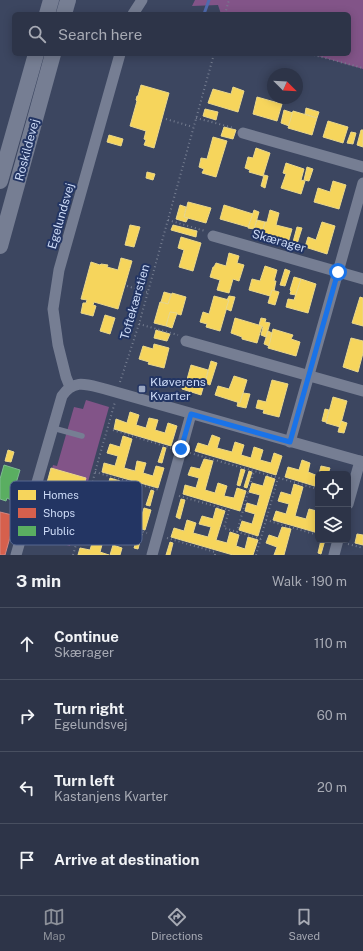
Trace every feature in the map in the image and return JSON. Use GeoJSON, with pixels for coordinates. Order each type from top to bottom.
{"type":"FeatureCollection","features":[{"type":"Feature","properties":{"kind":"main road"},"geometry":{"type":"LineString","coordinates":[[48,12],[51,0]]}},
{"type":"Feature","properties":{"kind":"main road"},"geometry":{"type":"LineString","coordinates":[[65,12],[68,0]]}},
{"type":"Feature","properties":{"kind":"main road","name":"Roskildevej"},"geometry":{"type":"LineString","coordinates":[[0,182],[35,56]]}},
{"type":"Feature","properties":{"kind":"main road","name":"Roskildevej"},"geometry":{"type":"LineString","coordinates":[[0,246],[52,56]]}},
{"type":"Feature","properties":{"kind":"street"},"geometry":{"type":"LineString","coordinates":[[134,12],[142,0]]}},
{"type":"Feature","properties":{"kind":"street","name":"Egelundsvej"},"geometry":{"type":"LineString","coordinates":[[70,387],[58,345],[53,310],[59,270],[119,56]]}},
{"type":"Feature","properties":{"kind":"street"},"geometry":{"type":"LineString","coordinates":[[243,133],[363,167]]}},
{"type":"Feature","properties":{"kind":"street"},"geometry":{"type":"LineString","coordinates":[[290,442],[363,183]]}},
{"type":"Feature","properties":{"kind":"street","name":"Skærager"},"geometry":{"type":"LineString","coordinates":[[213,236],[363,279]]}},
{"type":"Feature","properties":{"kind":"street"},"geometry":{"type":"LineString","coordinates":[[186,340],[363,391]]}},
{"type":"Feature","properties":{"kind":"street"},"geometry":{"type":"LineString","coordinates":[[38,481],[62,396],[70,387],[83,384],[362,462],[351,495]]}},
{"type":"Feature","properties":{"kind":"street"},"geometry":{"type":"LineString","coordinates":[[152,555],[191,414]]}},
{"type":"Feature","properties":{"kind":"street"},"geometry":{"type":"LineString","coordinates":[[334,555],[337,543]]}},
{"type":"Feature","properties":{"kind":"street"},"geometry":{"type":"LineString","coordinates":[[16,555],[19,545]]}},
{"type":"Feature","properties":{"kind":"lane"},"geometry":{"type":"LineString","coordinates":[[53,428],[82,436]]}},
{"type":"Feature","properties":{"kind":"path"},"geometry":{"type":"LineString","coordinates":[[226,12],[229,0]]}},
{"type":"Feature","properties":{"kind":"path","name":"Toftekærstien"},"geometry":{"type":"LineString","coordinates":[[120,383],[168,220],[213,56]]}},
{"type":"Feature","properties":{"kind":"path"},"geometry":{"type":"LineString","coordinates":[[318,56],[363,68]]}},
{"type":"Feature","properties":{"kind":"path"},"geometry":{"type":"LineString","coordinates":[[196,118],[238,129],[243,133]]}},
{"type":"Feature","properties":{"kind":"path"},"geometry":{"type":"LineString","coordinates":[[166,119],[194,127]]}},
{"type":"Feature","properties":{"kind":"path"},"geometry":{"type":"LineString","coordinates":[[168,220],[208,232],[213,236]]}},
{"type":"Feature","properties":{"kind":"path"},"geometry":{"type":"LineString","coordinates":[[127,286],[147,292]]}},
{"type":"Feature","properties":{"kind":"path"},"geometry":{"type":"LineString","coordinates":[[138,324],[180,335],[186,340]]}},
{"type":"Feature","properties":{"kind":"path"},"geometry":{"type":"LineString","coordinates":[[93,481],[117,396]]}},
{"type":"Feature","properties":{"kind":"path"},"geometry":{"type":"LineString","coordinates":[[113,430],[181,451],[315,488]]}},
{"type":"Feature","properties":{"kind":"path"},"geometry":{"type":"LineString","coordinates":[[237,532],[254,471]]}},
{"type":"Feature","properties":{"kind":"path"},"geometry":{"type":"LineString","coordinates":[[95,472],[127,481]]}},
{"type":"Feature","properties":{"kind":"path"},"geometry":{"type":"LineString","coordinates":[[256,555],[278,478]]}},
{"type":"Feature","properties":{"kind":"path"},"geometry":{"type":"LineString","coordinates":[[142,485],[229,510],[224,528],[261,539]]}},
{"type":"Feature","properties":{"kind":"path"},"geometry":{"type":"LineString","coordinates":[[266,520],[315,534]]}},
{"type":"Feature","properties":{"kind":"path"},"geometry":{"type":"LineString","coordinates":[[73,555],[76,545]]}},
{"type":"Feature","properties":{"kind":"shaded area"},"geometry":{"type":"Polygon","coordinates":[[[195,0],[363,0],[363,69],[318,56],[351,56],[351,12],[220,12],[218,5],[192,6],[195,0]]]}},
{"type":"Feature","properties":{"kind":"shaded area"},"geometry":{"type":"Polygon","coordinates":[[[86,400],[109,407],[88,481],[48,481],[53,465],[57,466],[74,407],[83,409],[86,400]]]}},
{"type":"Feature","properties":{"kind":"building: Homes"},"geometry":{"type":"Polygon","coordinates":[[[141,85],[169,93],[154,148],[144,145],[146,140],[144,139],[146,131],[130,126],[141,85]]]}},
{"type":"Feature","properties":{"kind":"building: Homes"},"geometry":{"type":"Polygon","coordinates":[[[233,87],[244,91],[238,112],[208,103],[213,89],[231,94],[233,87]]]}},
{"type":"Feature","properties":{"kind":"building: Homes"},"geometry":{"type":"Polygon","coordinates":[[[257,97],[267,100],[267,104],[282,104],[277,121],[253,114],[257,97]]]}},
{"type":"Feature","properties":{"kind":"building: Homes"},"geometry":{"type":"Polygon","coordinates":[[[306,108],[319,112],[317,118],[305,114],[306,108]]]}},
{"type":"Feature","properties":{"kind":"building: Homes"},"geometry":{"type":"Polygon","coordinates":[[[205,109],[218,112],[216,120],[203,116],[205,109]]]}},
{"type":"Feature","properties":{"kind":"building: Homes"},"geometry":{"type":"Polygon","coordinates":[[[284,110],[293,113],[289,126],[281,123],[284,110]]]}},
{"type":"Feature","properties":{"kind":"building: Homes"},"geometry":{"type":"Polygon","coordinates":[[[293,111],[317,118],[312,135],[288,128],[293,111]]]}},
{"type":"Feature","properties":{"kind":"building: Homes"},"geometry":{"type":"Polygon","coordinates":[[[328,121],[348,127],[343,143],[323,137],[328,121]]]}},
{"type":"Feature","properties":{"kind":"building: Homes"},"geometry":{"type":"Polygon","coordinates":[[[224,127],[236,130],[233,139],[221,136],[224,127]]]}},
{"type":"Feature","properties":{"kind":"building: Homes"},"geometry":{"type":"Polygon","coordinates":[[[361,130],[363,130],[363,147],[357,145],[361,130]]]}},
{"type":"Feature","properties":{"kind":"building: Homes"},"geometry":{"type":"Polygon","coordinates":[[[351,132],[356,133],[353,144],[347,143],[351,132]]]}},
{"type":"Feature","properties":{"kind":"building: Homes"},"geometry":{"type":"Polygon","coordinates":[[[109,135],[123,139],[121,146],[107,142],[109,135]]]}},
{"type":"Feature","properties":{"kind":"building: Homes"},"geometry":{"type":"Polygon","coordinates":[[[213,137],[227,141],[216,177],[202,173],[204,169],[199,167],[201,158],[207,159],[213,137]]]}},
{"type":"Feature","properties":{"kind":"building: Homes"},"geometry":{"type":"Polygon","coordinates":[[[256,148],[270,153],[263,176],[249,172],[250,170],[245,168],[248,157],[253,158],[256,148]]]}},
{"type":"Feature","properties":{"kind":"building: Homes"},"geometry":{"type":"Polygon","coordinates":[[[286,163],[304,169],[301,180],[305,181],[301,194],[281,188],[286,174],[283,173],[286,163]]]}},
{"type":"Feature","properties":{"kind":"building: Homes"},"geometry":{"type":"Polygon","coordinates":[[[307,167],[313,169],[309,181],[304,180],[307,167]]]}},
{"type":"Feature","properties":{"kind":"building: Homes"},"geometry":{"type":"Polygon","coordinates":[[[147,172],[155,174],[153,180],[146,178],[147,172]]]}},
{"type":"Feature","properties":{"kind":"building: Homes"},"geometry":{"type":"Polygon","coordinates":[[[264,175],[268,176],[265,188],[261,186],[264,175]]]}},
{"type":"Feature","properties":{"kind":"building: Homes"},"geometry":{"type":"Polygon","coordinates":[[[333,181],[346,185],[339,209],[314,202],[318,188],[330,192],[333,181]]]}},
{"type":"Feature","properties":{"kind":"building: Homes"},"geometry":{"type":"Polygon","coordinates":[[[188,202],[211,208],[206,223],[184,217],[188,202]]]}},
{"type":"Feature","properties":{"kind":"building: Homes"},"geometry":{"type":"Polygon","coordinates":[[[180,205],[186,207],[184,217],[188,218],[186,222],[176,219],[180,205]]]}},
{"type":"Feature","properties":{"kind":"building: Homes"},"geometry":{"type":"Polygon","coordinates":[[[224,205],[253,214],[248,227],[220,219],[224,205]]]}},
{"type":"Feature","properties":{"kind":"building: Homes"},"geometry":{"type":"Polygon","coordinates":[[[254,210],[259,212],[254,229],[248,228],[254,210]]]}},
{"type":"Feature","properties":{"kind":"building: Homes"},"geometry":{"type":"Polygon","coordinates":[[[270,210],[279,213],[276,225],[292,229],[288,243],[261,236],[270,210]]]}},
{"type":"Feature","properties":{"kind":"building: Homes"},"geometry":{"type":"Polygon","coordinates":[[[257,220],[265,222],[262,232],[254,229],[257,220]]]}},
{"type":"Feature","properties":{"kind":"building: Homes"},"geometry":{"type":"Polygon","coordinates":[[[322,222],[335,226],[327,254],[305,247],[308,237],[316,240],[322,222]]]}},
{"type":"Feature","properties":{"kind":"building: Homes"},"geometry":{"type":"Polygon","coordinates":[[[130,225],[140,227],[134,247],[125,245],[130,225]]]}},
{"type":"Feature","properties":{"kind":"building: Homes"},"geometry":{"type":"Polygon","coordinates":[[[173,225],[197,231],[196,237],[171,230],[173,225]]]}},
{"type":"Feature","properties":{"kind":"building: Homes"},"geometry":{"type":"Polygon","coordinates":[[[297,227],[302,228],[297,244],[293,242],[297,227]]]}},
{"type":"Feature","properties":{"kind":"building: Homes"},"geometry":{"type":"Polygon","coordinates":[[[181,237],[201,243],[193,271],[179,267],[184,250],[178,248],[181,237]]]}},
{"type":"Feature","properties":{"kind":"building: Homes"},"geometry":{"type":"Polygon","coordinates":[[[229,253],[239,256],[237,263],[244,265],[239,281],[233,279],[229,293],[217,290],[220,280],[210,277],[216,263],[226,266],[229,253]]]}},
{"type":"Feature","properties":{"kind":"building: Homes"},"geometry":{"type":"Polygon","coordinates":[[[121,258],[132,261],[118,309],[94,302],[93,305],[96,306],[93,316],[81,313],[83,303],[86,303],[87,300],[81,299],[91,262],[100,265],[108,265],[107,267],[118,270],[121,258]]]}},
{"type":"Feature","properties":{"kind":"building: Homes"},"geometry":{"type":"Polygon","coordinates":[[[265,266],[277,270],[274,281],[276,281],[274,291],[272,290],[270,296],[249,290],[252,279],[260,281],[265,266]]]}},
{"type":"Feature","properties":{"kind":"building: Homes"},"geometry":{"type":"Polygon","coordinates":[[[285,269],[290,271],[285,286],[280,285],[285,269]]]}},
{"type":"Feature","properties":{"kind":"building: Homes"},"geometry":{"type":"Polygon","coordinates":[[[294,277],[301,279],[296,295],[290,294],[294,277]]]}},
{"type":"Feature","properties":{"kind":"building: Homes"},"geometry":{"type":"Polygon","coordinates":[[[301,279],[316,284],[308,313],[286,307],[288,299],[294,300],[301,279]]]}},
{"type":"Feature","properties":{"kind":"building: Homes"},"geometry":{"type":"Polygon","coordinates":[[[272,290],[279,292],[275,305],[268,303],[272,290]]]}},
{"type":"Feature","properties":{"kind":"building: Homes"},"geometry":{"type":"Polygon","coordinates":[[[164,292],[171,294],[168,304],[161,302],[164,292]]]}},
{"type":"Feature","properties":{"kind":"building: Homes"},"geometry":{"type":"Polygon","coordinates":[[[172,293],[186,297],[181,315],[170,312],[166,326],[154,323],[160,302],[168,304],[172,293]]]}},
{"type":"Feature","properties":{"kind":"building: Homes"},"geometry":{"type":"Polygon","coordinates":[[[214,296],[229,300],[220,331],[206,327],[207,324],[200,322],[203,312],[209,314],[214,296]]]}},
{"type":"Feature","properties":{"kind":"building: Homes"},"geometry":{"type":"Polygon","coordinates":[[[229,296],[235,297],[231,311],[226,309],[229,296]]]}},
{"type":"Feature","properties":{"kind":"building: Homes"},"geometry":{"type":"Polygon","coordinates":[[[360,297],[363,298],[363,326],[352,323],[360,297]]]}},
{"type":"Feature","properties":{"kind":"building: Homes"},"geometry":{"type":"Polygon","coordinates":[[[170,312],[177,313],[172,328],[166,326],[170,312]]]}},
{"type":"Feature","properties":{"kind":"building: Homes"},"geometry":{"type":"Polygon","coordinates":[[[105,315],[115,318],[110,334],[100,331],[105,315]]]}},
{"type":"Feature","properties":{"kind":"building: Homes"},"geometry":{"type":"Polygon","coordinates":[[[235,318],[262,326],[257,343],[242,339],[242,337],[231,333],[235,318]]]}},
{"type":"Feature","properties":{"kind":"building: Homes"},"geometry":{"type":"Polygon","coordinates":[[[261,318],[266,319],[265,322],[270,323],[266,337],[261,335],[263,327],[259,325],[261,318]]]}},
{"type":"Feature","properties":{"kind":"building: Homes"},"geometry":{"type":"Polygon","coordinates":[[[273,329],[293,335],[291,339],[300,342],[296,356],[268,348],[273,329]]]}},
{"type":"Feature","properties":{"kind":"building: Homes"},"geometry":{"type":"Polygon","coordinates":[[[156,330],[170,334],[167,341],[154,338],[156,330]]]}},
{"type":"Feature","properties":{"kind":"building: Homes"},"geometry":{"type":"Polygon","coordinates":[[[268,331],[272,333],[269,346],[264,344],[268,331]]]}},
{"type":"Feature","properties":{"kind":"building: Homes"},"geometry":{"type":"Polygon","coordinates":[[[351,338],[363,341],[363,353],[358,372],[343,367],[351,338]]]}},
{"type":"Feature","properties":{"kind":"building: Homes"},"geometry":{"type":"Polygon","coordinates":[[[154,344],[169,348],[164,368],[148,364],[149,362],[139,359],[143,346],[153,349],[154,344]]]}},
{"type":"Feature","properties":{"kind":"building: Homes"},"geometry":{"type":"Polygon","coordinates":[[[211,361],[217,363],[210,385],[205,383],[211,361]]]}},
{"type":"Feature","properties":{"kind":"building: Homes"},"geometry":{"type":"Polygon","coordinates":[[[191,365],[208,370],[206,379],[204,378],[201,387],[203,388],[201,395],[182,389],[184,382],[186,383],[191,365]]]}},
{"type":"Feature","properties":{"kind":"building: Homes"},"geometry":{"type":"Polygon","coordinates":[[[234,376],[247,380],[240,403],[215,395],[218,386],[229,389],[234,376]]]}},
{"type":"Feature","properties":{"kind":"building: Homes"},"geometry":{"type":"Polygon","coordinates":[[[272,380],[288,384],[279,417],[263,413],[264,410],[256,408],[258,400],[266,402],[272,380]]]}},
{"type":"Feature","properties":{"kind":"building: Homes"},"geometry":{"type":"Polygon","coordinates":[[[243,393],[250,394],[246,408],[237,406],[238,402],[240,403],[243,393]]]}},
{"type":"Feature","properties":{"kind":"building: Homes"},"geometry":{"type":"Polygon","coordinates":[[[333,397],[347,401],[340,427],[326,423],[333,397]]]}},
{"type":"Feature","properties":{"kind":"building: Homes"},"geometry":{"type":"Polygon","coordinates":[[[325,409],[329,410],[326,422],[322,421],[325,409]]]}},
{"type":"Feature","properties":{"kind":"building: Homes"},"geometry":{"type":"Polygon","coordinates":[[[130,412],[139,415],[136,425],[146,428],[149,418],[158,420],[155,430],[165,433],[168,423],[177,426],[171,446],[114,429],[116,419],[127,423],[130,412]]]}},
{"type":"Feature","properties":{"kind":"building: Homes"},"geometry":{"type":"Polygon","coordinates":[[[341,421],[347,423],[344,433],[338,432],[341,421]]]}},
{"type":"Feature","properties":{"kind":"building: Homes"},"geometry":{"type":"Polygon","coordinates":[[[212,435],[220,438],[217,448],[232,452],[235,442],[244,445],[241,455],[251,458],[254,447],[263,450],[260,460],[271,463],[274,453],[282,456],[276,475],[195,451],[198,443],[208,446],[212,435]]]}},
{"type":"Feature","properties":{"kind":"building: Homes"},"geometry":{"type":"Polygon","coordinates":[[[123,436],[132,439],[124,468],[135,471],[137,461],[146,463],[143,473],[153,476],[156,466],[164,468],[158,488],[142,483],[142,481],[134,481],[102,472],[104,463],[115,466],[118,456],[107,453],[110,444],[120,447],[123,436]]]}},
{"type":"Feature","properties":{"kind":"building: Homes"},"geometry":{"type":"Polygon","coordinates":[[[163,447],[166,448],[162,463],[158,462],[163,447]]]}},
{"type":"Feature","properties":{"kind":"building: Homes"},"geometry":{"type":"Polygon","coordinates":[[[8,450],[14,452],[11,462],[5,461],[8,450]]]}},
{"type":"Feature","properties":{"kind":"building: Homes"},"geometry":{"type":"Polygon","coordinates":[[[204,459],[213,461],[205,490],[215,493],[218,483],[227,486],[224,496],[234,498],[237,488],[246,491],[240,511],[183,494],[185,485],[196,488],[199,478],[188,475],[191,467],[200,469],[204,459]]]}},
{"type":"Feature","properties":{"kind":"building: Homes"},"geometry":{"type":"Polygon","coordinates":[[[302,460],[310,463],[308,472],[315,475],[315,486],[285,477],[288,467],[299,470],[302,460]]]}},
{"type":"Feature","properties":{"kind":"building: Homes"},"geometry":{"type":"Polygon","coordinates":[[[321,466],[330,468],[329,471],[320,471],[321,466]]]}},
{"type":"Feature","properties":{"kind":"building: Homes"},"geometry":{"type":"Polygon","coordinates":[[[51,468],[86,478],[85,481],[47,481],[51,468]]]}},
{"type":"Feature","properties":{"kind":"building: Homes"},"geometry":{"type":"Polygon","coordinates":[[[241,469],[245,470],[240,486],[237,485],[241,469]]]}},
{"type":"Feature","properties":{"kind":"building: Homes"},"geometry":{"type":"Polygon","coordinates":[[[249,471],[252,472],[247,488],[244,487],[249,471]]]}},
{"type":"Feature","properties":{"kind":"building: Homes"},"geometry":{"type":"Polygon","coordinates":[[[266,476],[275,479],[258,536],[239,530],[242,521],[252,524],[255,514],[245,511],[247,503],[257,506],[260,495],[249,492],[252,483],[263,486],[266,476]]]}},
{"type":"Feature","properties":{"kind":"building: Homes"},"geometry":{"type":"Polygon","coordinates":[[[110,478],[120,481],[109,481],[110,478]]]}},
{"type":"Feature","properties":{"kind":"building: Homes"},"geometry":{"type":"Polygon","coordinates":[[[294,484],[303,487],[295,516],[306,519],[309,509],[315,510],[315,532],[273,520],[276,511],[286,514],[289,504],[278,501],[281,492],[291,495],[294,484]]]}},
{"type":"Feature","properties":{"kind":"building: Homes"},"geometry":{"type":"Polygon","coordinates":[[[151,490],[154,491],[150,506],[146,505],[151,490]]]}},
{"type":"Feature","properties":{"kind":"building: Homes"},"geometry":{"type":"Polygon","coordinates":[[[181,499],[185,500],[180,519],[176,517],[181,499]]]}},
{"type":"Feature","properties":{"kind":"building: Homes"},"geometry":{"type":"Polygon","coordinates":[[[144,508],[151,510],[145,530],[142,529],[142,515],[144,508]]]}},
{"type":"Feature","properties":{"kind":"building: Homes"},"geometry":{"type":"Polygon","coordinates":[[[216,508],[225,511],[216,540],[227,543],[230,532],[239,535],[236,546],[245,549],[248,537],[258,540],[253,555],[233,555],[171,537],[174,528],[184,531],[187,520],[196,523],[193,533],[208,537],[211,527],[199,524],[202,516],[213,519],[216,508]]]}},
{"type":"Feature","properties":{"kind":"building: Homes"},"geometry":{"type":"Polygon","coordinates":[[[282,527],[291,529],[284,555],[274,555],[277,547],[266,543],[269,535],[278,538],[282,527]]]}},
{"type":"Feature","properties":{"kind":"building: Homes"},"geometry":{"type":"Polygon","coordinates":[[[357,534],[363,535],[363,545],[355,543],[357,534]]]}},
{"type":"Feature","properties":{"kind":"building: Homes"},"geometry":{"type":"Polygon","coordinates":[[[170,542],[173,543],[170,555],[166,555],[170,542]]]}},
{"type":"Feature","properties":{"kind":"building: Homes"},"geometry":{"type":"Polygon","coordinates":[[[320,543],[324,543],[321,554],[318,553],[320,543]]]}},
{"type":"Feature","properties":{"kind":"building: Homes"},"geometry":{"type":"Polygon","coordinates":[[[92,545],[102,545],[100,552],[109,555],[78,555],[80,548],[90,550],[92,545]]]}},
{"type":"Feature","properties":{"kind":"building: Homes"},"geometry":{"type":"Polygon","coordinates":[[[113,545],[122,548],[120,555],[110,555],[113,545]]]}},
{"type":"Feature","properties":{"kind":"building: Homes"},"geometry":{"type":"Polygon","coordinates":[[[135,545],[139,545],[138,549],[134,548],[135,545]]]}},
{"type":"Feature","properties":{"kind":"building: Shops"},"geometry":{"type":"Polygon","coordinates":[[[0,512],[10,514],[10,537],[5,555],[0,555],[0,512]]]}},
{"type":"Feature","properties":{"kind":"building: Public"},"geometry":{"type":"Polygon","coordinates":[[[4,465],[20,470],[17,481],[10,481],[10,500],[7,498],[6,501],[0,499],[0,479],[4,465]]]}},
{"type":"Feature","properties":{"kind":"waterway"},"geometry":{"type":"LineString","coordinates":[[205,12],[209,0]]}},
{"type":"Feature","properties":{"kind":"place","name":"Kløverens Kvarter"},"geometry":{"type":"Point","coordinates":[142,389]}},
{"type":"Feature","properties":{"kind":"route"},"geometry":{"type":"LineString","coordinates":[[181,449],[191,414],[290,442],[338,272]]}}]}
